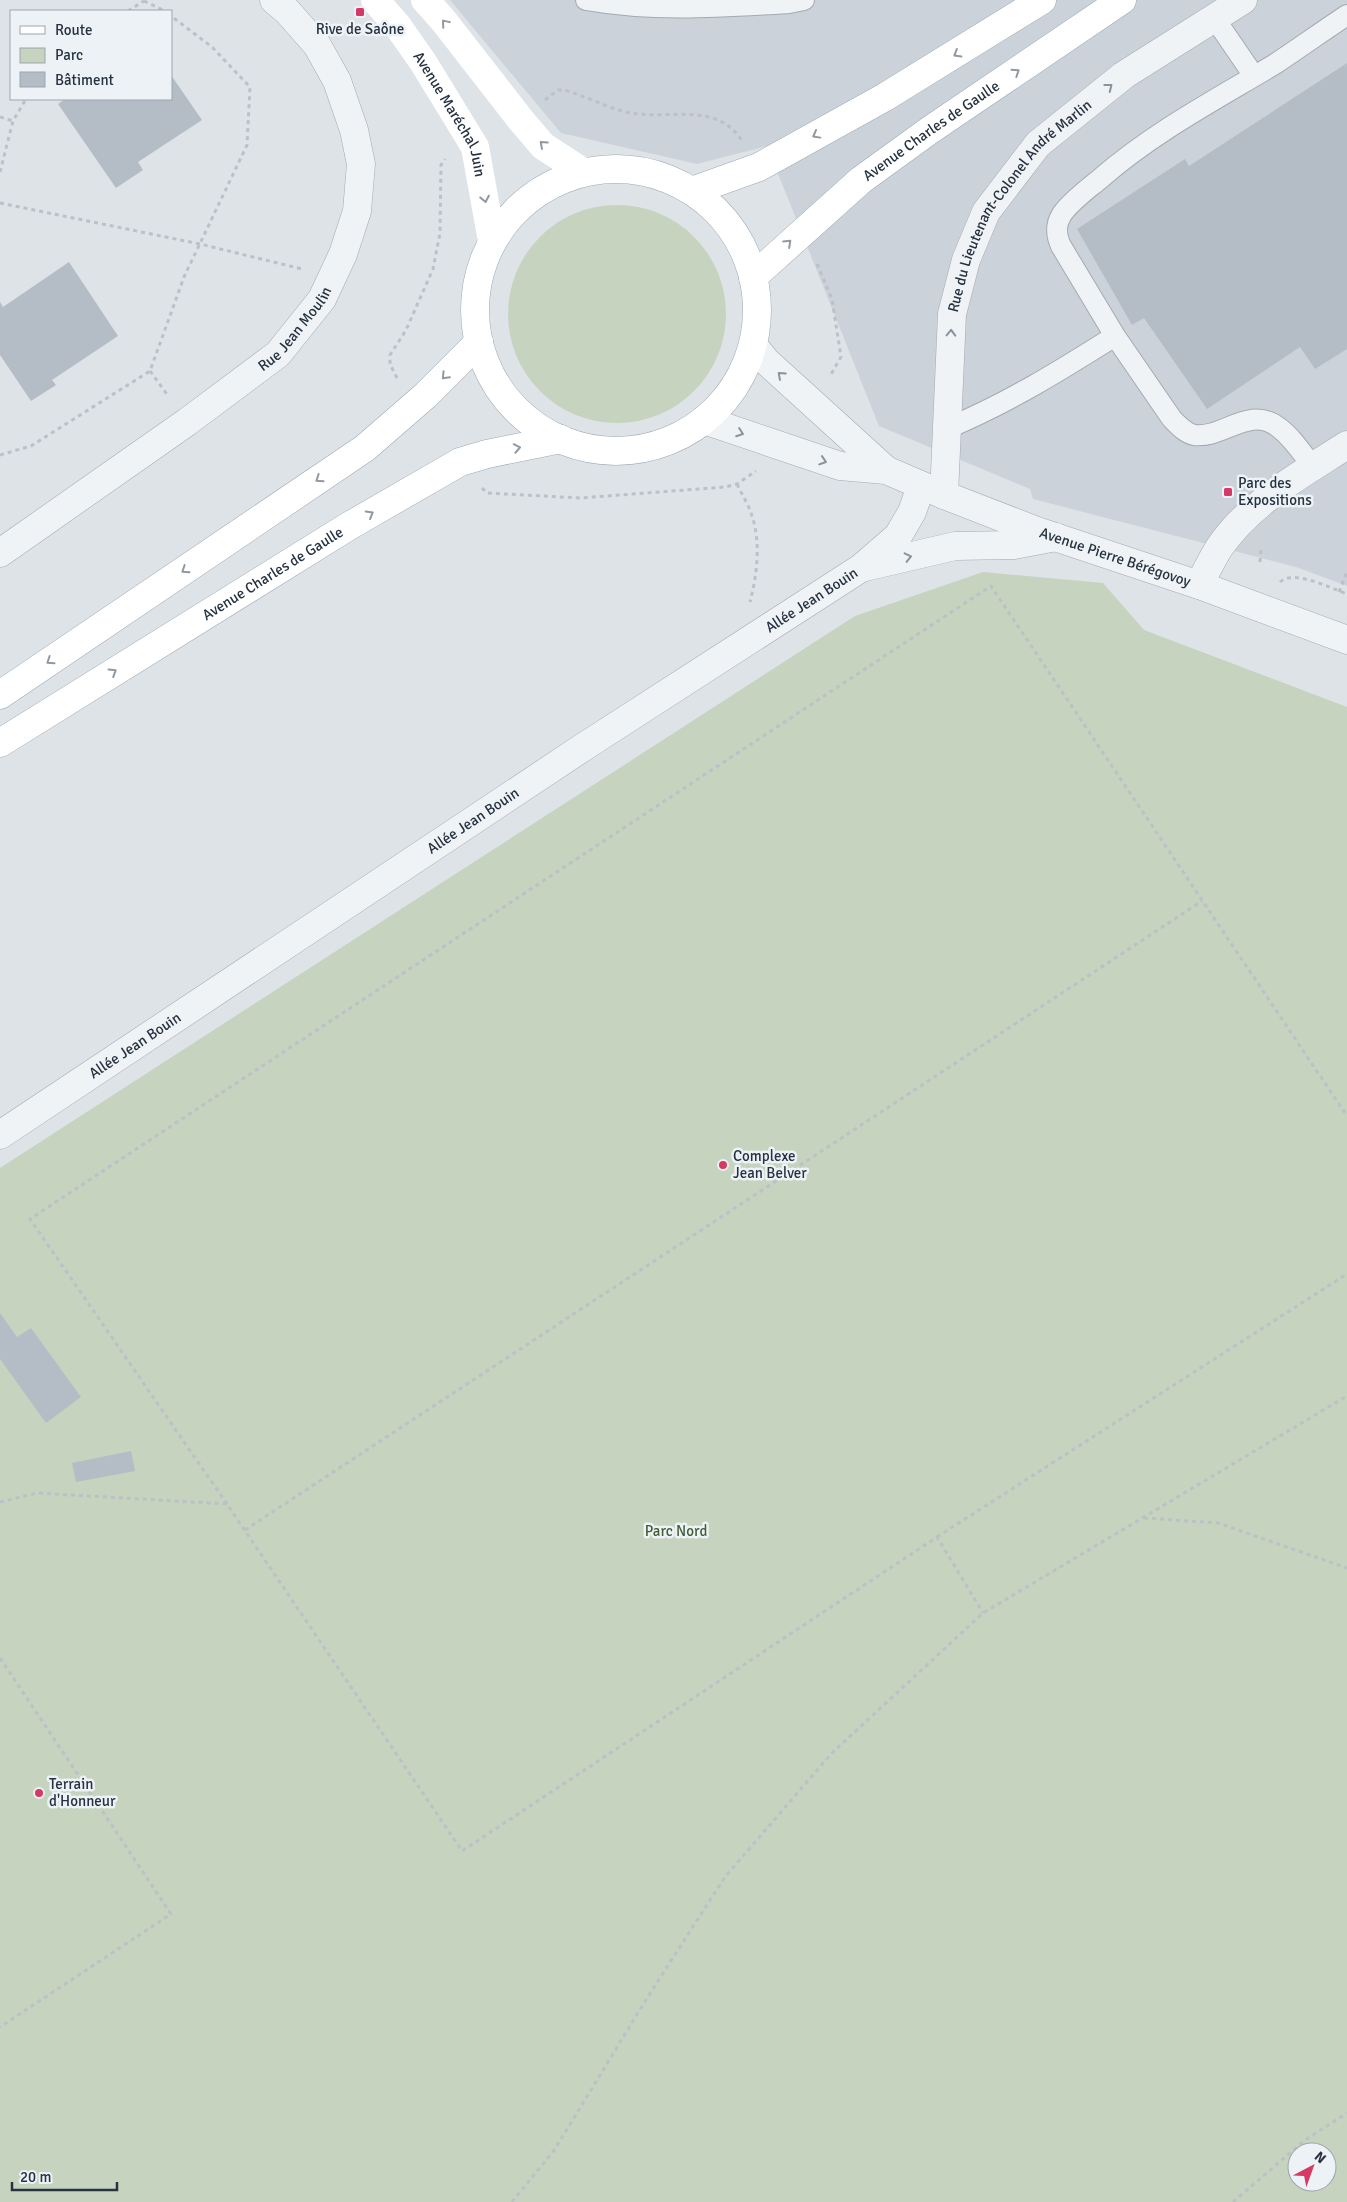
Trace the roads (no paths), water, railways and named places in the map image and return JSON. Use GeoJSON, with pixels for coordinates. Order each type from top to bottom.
{"type":"FeatureCollection","features":[{"type":"Feature","properties":{"kind":"main road","name":"Avenue Maréchal Juin"},"geometry":{"type":"LineString","coordinates":[[375,0],[397,25],[475,147],[492,242]]}},
{"type":"Feature","properties":{"kind":"main road"},"geometry":{"type":"LineString","coordinates":[[425,0],[443,20],[520,119],[544,146],[583,172]]}},
{"type":"Feature","properties":{"kind":"main road"},"geometry":{"type":"LineString","coordinates":[[692,191],[759,167],[885,97],[1042,0]]}},
{"type":"Feature","properties":{"kind":"main road","name":"Avenue Charles de Gaulle"},"geometry":{"type":"LineString","coordinates":[[753,276],[861,180],[930,130],[1122,0]]}},
{"type":"Feature","properties":{"kind":"main road"},"geometry":{"type":"LineString","coordinates":[[611,169],[639,171],[667,178],[692,191],[720,214],[740,243],[753,276],[757,299],[753,345],[742,373],[726,399],[704,420],[672,439],[635,449],[597,449],[561,439],[537,427],[517,410],[500,390],[487,367],[479,342],[475,307],[479,274],[492,242],[508,218],[530,197],[555,182],[583,172],[611,169]]}},
{"type":"Feature","properties":{"kind":"main road"},"geometry":{"type":"LineString","coordinates":[[0,694],[365,448],[418,403],[479,342]]}},
{"type":"Feature","properties":{"kind":"main road","name":"Avenue Charles de Gaulle"},"geometry":{"type":"LineString","coordinates":[[0,743],[349,526],[460,462],[487,454],[561,439]]}},
{"type":"Feature","properties":{"kind":"street","name":"Rue Jean Moulin"},"geometry":{"type":"LineString","coordinates":[[0,553],[187,422],[278,354],[322,299],[343,254],[357,211],[361,164],[354,130],[337,81],[317,45],[287,11],[274,0]]}},
{"type":"Feature","properties":{"kind":"street","name":"Rue du Lieutenant-Colonel André Marlin"},"geometry":{"type":"LineString","coordinates":[[932,490],[948,428],[952,314],[966,260],[986,212],[1038,144],[1124,75],[1243,0]]}},
{"type":"Feature","properties":{"kind":"street","name":"Avenue Pierre Bérégovoy"},"geometry":{"type":"LineString","coordinates":[[753,345],[766,361],[886,470]]}},
{"type":"Feature","properties":{"kind":"street","name":"Avenue Pierre Bérégovoy"},"geometry":{"type":"LineString","coordinates":[[704,420],[840,466],[886,470],[932,490],[1056,537],[1199,585],[1347,640]]}},
{"type":"Feature","properties":{"kind":"street"},"geometry":{"type":"LineString","coordinates":[[1199,585],[1219,548],[1237,525],[1254,508],[1347,445]]}},
{"type":"Feature","properties":{"kind":"street","name":"Allée Jean Bouin"},"geometry":{"type":"LineString","coordinates":[[0,1135],[739,646],[861,568],[898,536],[912,512],[932,490]]}},
{"type":"Feature","properties":{"kind":"street"},"geometry":{"type":"LineString","coordinates":[[861,568],[955,546],[1014,545],[1056,537]]}},
{"type":"Feature","properties":{"kind":"lane"},"geometry":{"type":"LineString","coordinates":[[586,0],[606,4],[689,8],[789,3],[804,0]]}},
{"type":"Feature","properties":{"kind":"lane"},"geometry":{"type":"LineString","coordinates":[[1313,468],[1292,439],[1277,426],[1263,420],[1246,420],[1208,434],[1193,435],[1181,429],[1172,419],[1115,336],[1056,235],[1058,224],[1063,214],[1084,192],[1130,153],[1171,125],[1254,76],[1347,15]]}},
{"type":"Feature","properties":{"kind":"lane"},"geometry":{"type":"LineString","coordinates":[[1215,19],[1254,76]]}},
{"type":"Feature","properties":{"kind":"lane"},"geometry":{"type":"LineString","coordinates":[[948,428],[983,414],[1046,380],[1115,336]]}},
{"type":"Feature","properties":{"kind":"place","name":"Rive de Saône"},"geometry":{"type":"Point","coordinates":[360,12]}},
{"type":"Feature","properties":{"kind":"place","name":"Parc des Expositions"},"geometry":{"type":"Point","coordinates":[1228,492]}},
{"type":"Feature","properties":{"kind":"place","name":"Complexe Jean Belver"},"geometry":{"type":"Point","coordinates":[723,1165]}},
{"type":"Feature","properties":{"kind":"place","name":"Terrain d'Honneur"},"geometry":{"type":"Point","coordinates":[39,1793]}},
{"type":"Feature","properties":{"kind":"park label","name":"Parc Nord"},"geometry":{"type":"Point","coordinates":[676,1531]}}]}
